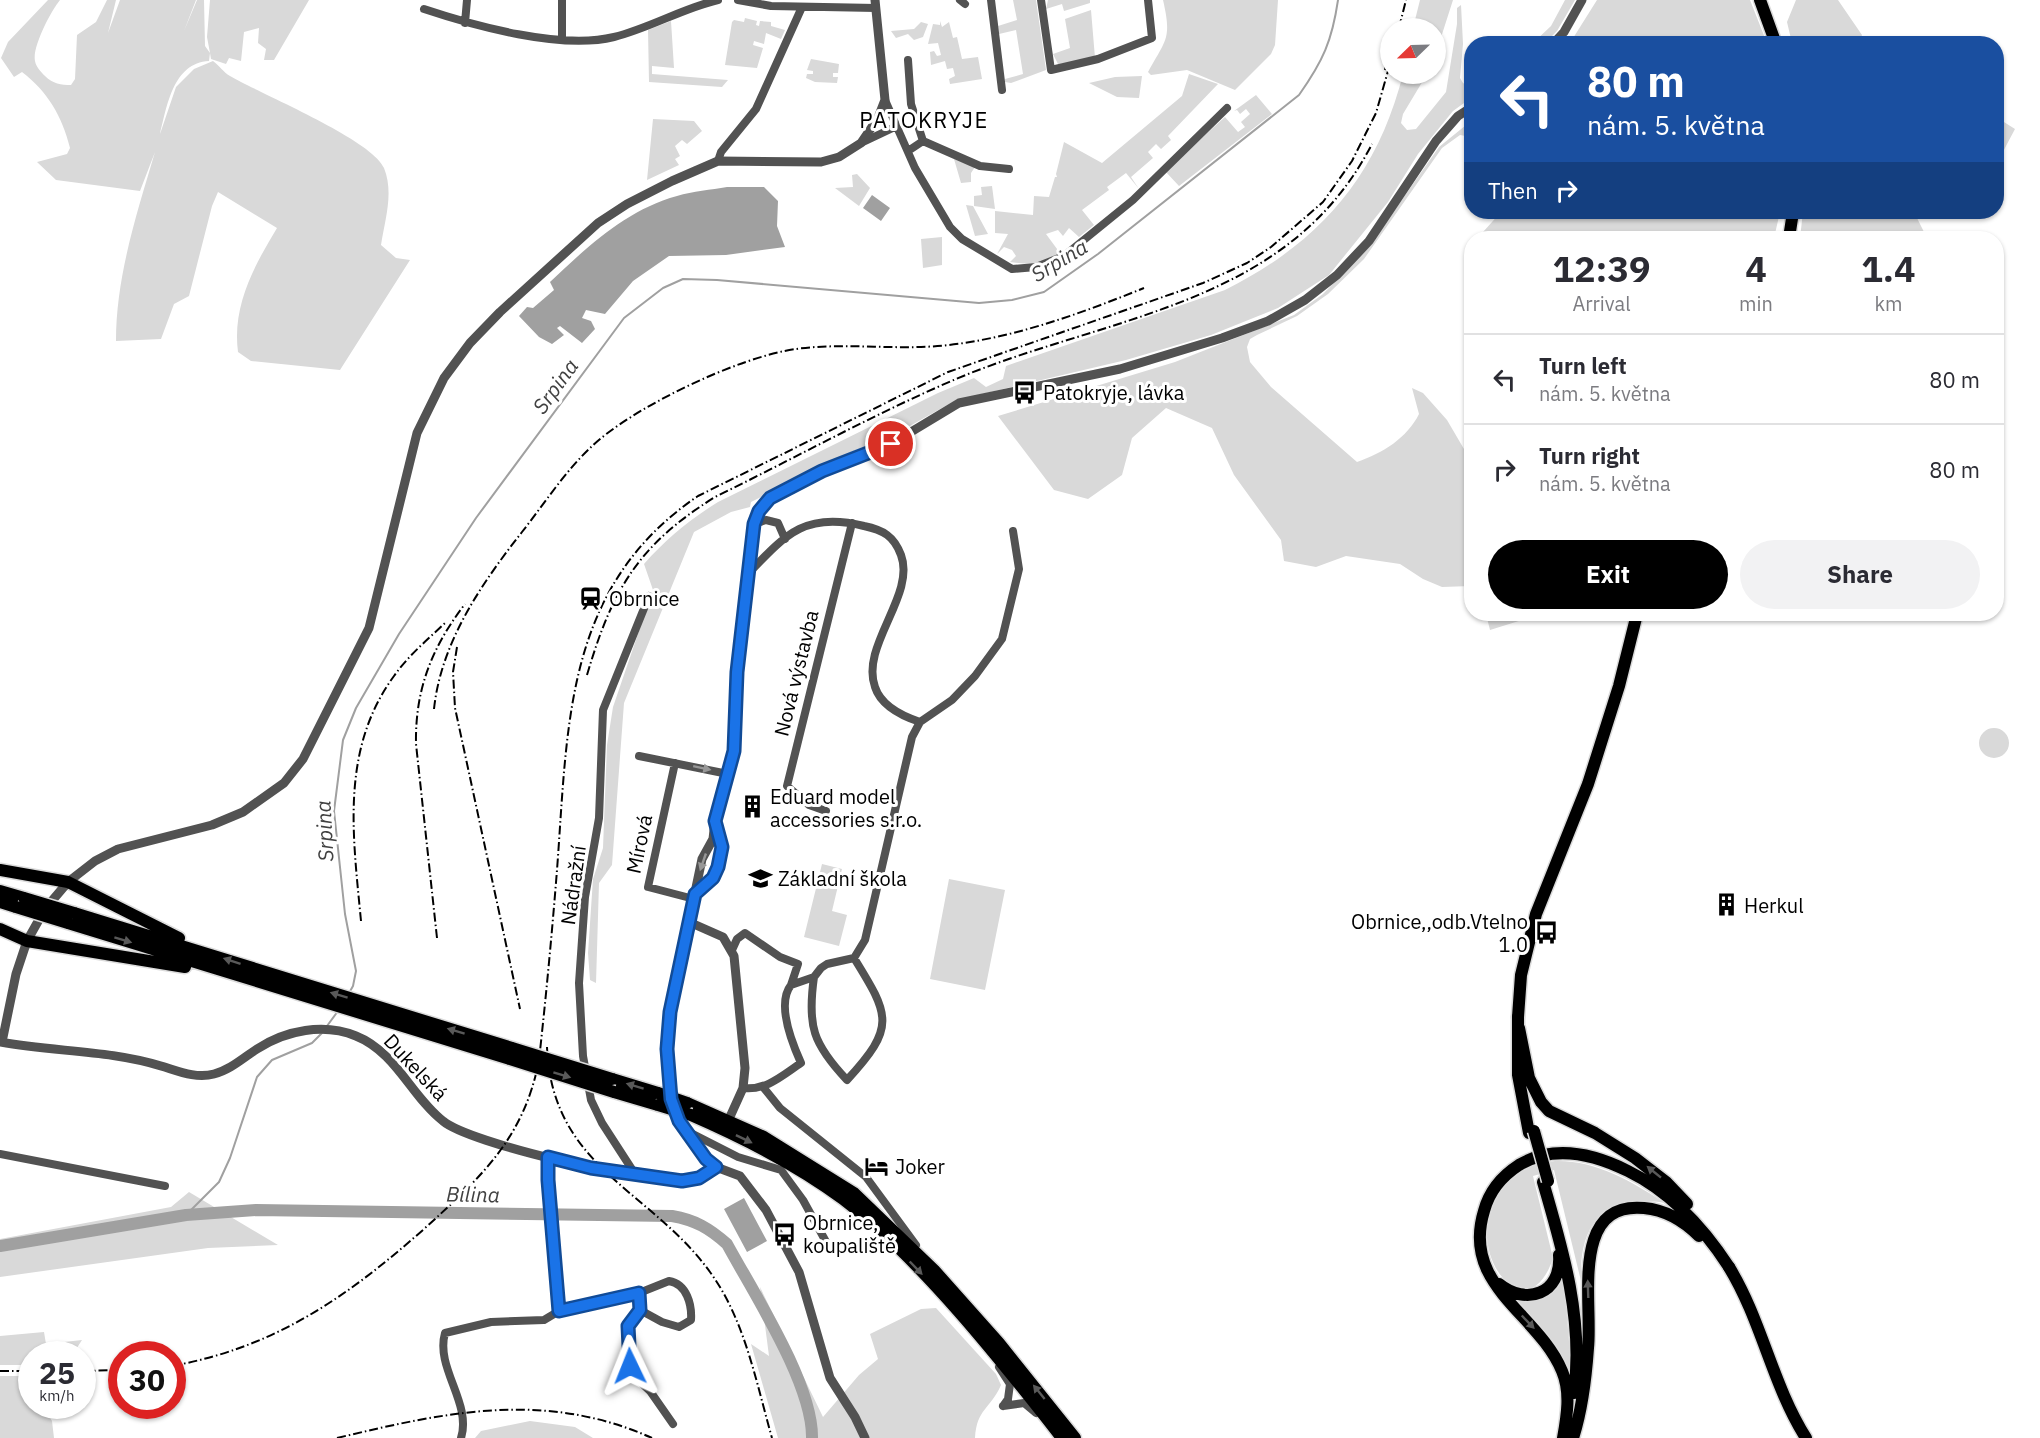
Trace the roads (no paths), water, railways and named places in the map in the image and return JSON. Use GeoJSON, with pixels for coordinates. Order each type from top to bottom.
{"type":"FeatureCollection","features":[{"type":"Feature","properties":{"kind":"main road"},"geometry":{"type":"LineString","coordinates":[[1760,0],[1773,36]]}},
{"type":"Feature","properties":{"kind":"main road"},"geometry":{"type":"LineString","coordinates":[[1564,1438],[1571,1420],[1575,1388],[1574,1308],[1564,1255],[1532,1132],[1522,1072],[1519,1022],[1521,975],[1536,914],[1591,774],[1635,621]]}},
{"type":"Feature","properties":{"kind":"main road"},"geometry":{"type":"LineString","coordinates":[[0,870],[68,882],[178,938],[196,950]]}},
{"type":"Feature","properties":{"kind":"main road"},"geometry":{"type":"LineString","coordinates":[[0,891],[20,902],[254,981]]}},
{"type":"Feature","properties":{"kind":"main road"},"geometry":{"type":"LineString","coordinates":[[0,902],[20,902]]}},
{"type":"Feature","properties":{"kind":"main road"},"geometry":{"type":"LineString","coordinates":[[71,918],[196,950],[309,992],[658,1099],[687,1103],[729,1119],[780,1145],[854,1193],[934,1270],[999,1344],[1075,1438]]}},
{"type":"Feature","properties":{"kind":"main road"},"geometry":{"type":"LineString","coordinates":[[0,929],[27,941],[178,965],[230,978],[309,992]]}},
{"type":"Feature","properties":{"kind":"main road"},"geometry":{"type":"LineString","coordinates":[[1519,1022],[1529,1078],[1541,1102],[1549,1111],[1615,1144],[1666,1182],[1714,1237],[1746,1299],[1783,1396],[1806,1438]]}},
{"type":"Feature","properties":{"kind":"main road"},"geometry":{"type":"LineString","coordinates":[[658,1099],[760,1147],[837,1195],[890,1242],[958,1314],[1062,1438]]}},
{"type":"Feature","properties":{"kind":"main road"},"geometry":{"type":"LineString","coordinates":[[1564,1438],[1567,1401],[1562,1372],[1549,1347],[1503,1297],[1482,1257],[1480,1244],[1482,1218],[1490,1195],[1502,1179],[1518,1166],[1539,1156],[1560,1153],[1585,1155],[1604,1161],[1655,1187],[1701,1228],[1729,1267]]}},
{"type":"Feature","properties":{"kind":"main road"},"geometry":{"type":"LineString","coordinates":[[1491,1277],[1510,1292],[1525,1296],[1543,1291],[1556,1277],[1559,1257],[1545,1181]]}},
{"type":"Feature","properties":{"kind":"main road"},"geometry":{"type":"LineString","coordinates":[[1545,1181],[1574,1279],[1581,1326],[1582,1385]]}},
{"type":"Feature","properties":{"kind":"main road"},"geometry":{"type":"LineString","coordinates":[[1573,1438],[1588,1347],[1590,1252],[1598,1230],[1613,1215],[1635,1207],[1663,1212],[1692,1229],[1729,1267]]}},
{"type":"Feature","properties":{"kind":"street"},"geometry":{"type":"LineString","coordinates":[[465,23],[467,0]]}},
{"type":"Feature","properties":{"kind":"street"},"geometry":{"type":"LineString","coordinates":[[562,0],[562,39]]}},
{"type":"Feature","properties":{"kind":"street"},"geometry":{"type":"LineString","coordinates":[[424,9],[488,30],[562,39],[612,38],[718,0]]}},
{"type":"Feature","properties":{"kind":"street"},"geometry":{"type":"LineString","coordinates":[[738,0],[771,6],[802,7],[875,4],[885,100],[908,151],[950,227],[962,239],[1011,268],[1036,267],[1064,256],[1133,200],[1227,108]]}},
{"type":"Feature","properties":{"kind":"street"},"geometry":{"type":"LineString","coordinates":[[991,0],[1002,90]]}},
{"type":"Feature","properties":{"kind":"street"},"geometry":{"type":"LineString","coordinates":[[1041,0],[1051,70],[1098,59],[1152,38],[1148,0]]}},
{"type":"Feature","properties":{"kind":"street"},"geometry":{"type":"LineString","coordinates":[[1560,36],[1582,0]]}},
{"type":"Feature","properties":{"kind":"street"},"geometry":{"type":"LineString","coordinates":[[718,161],[721,152],[756,109],[802,7]]}},
{"type":"Feature","properties":{"kind":"street"},"geometry":{"type":"LineString","coordinates":[[908,60],[911,104],[923,141],[980,166],[1009,169]]}},
{"type":"Feature","properties":{"kind":"street"},"geometry":{"type":"LineString","coordinates":[[861,142],[878,118],[885,100]]}},
{"type":"Feature","properties":{"kind":"street"},"geometry":{"type":"LineString","coordinates":[[865,1438],[855,1417],[830,1378],[799,1272],[766,1210],[740,1176],[716,1167],[685,1130],[674,1109],[669,1084],[667,1049],[670,1012],[702,860],[713,840],[734,751],[737,672],[747,575],[754,524],[759,511],[770,498],[822,471],[891,444],[959,403],[1120,369],[1268,321],[1305,300],[1337,275],[1369,242],[1436,141],[1464,112]]}},
{"type":"Feature","properties":{"kind":"street"},"geometry":{"type":"LineString","coordinates":[[1,1042],[16,974],[27,941],[45,909],[68,882],[95,861],[118,849],[228,819],[261,800],[284,783],[315,740],[369,628],[417,434],[444,378],[470,343],[500,312],[598,223],[627,204],[718,161],[821,162],[839,157],[861,142],[897,126]]}},
{"type":"Feature","properties":{"kind":"street"},"geometry":{"type":"LineString","coordinates":[[908,151],[923,141]]}},
{"type":"Feature","properties":{"kind":"street"},"geometry":{"type":"LineString","coordinates":[[754,524],[766,520],[778,523],[785,538]]}},
{"type":"Feature","properties":{"kind":"street"},"geometry":{"type":"LineString","coordinates":[[747,575],[785,538],[816,521],[840,520],[882,530],[894,540],[902,557],[904,574],[872,665],[874,687],[882,702],[905,717],[920,722]]}},
{"type":"Feature","properties":{"kind":"street","name":"Nová výstavba"},"geometry":{"type":"LineString","coordinates":[[826,811],[809,805],[787,786],[852,523]]}},
{"type":"Feature","properties":{"kind":"street"},"geometry":{"type":"LineString","coordinates":[[854,957],[882,1005],[881,1033],[873,1053],[847,1080],[830,1062],[815,1037],[810,1019],[814,977],[820,968],[827,964],[854,957],[865,940],[912,737],[920,722],[952,700],[975,676],[1002,639],[1019,569],[1014,531]]}},
{"type":"Feature","properties":{"kind":"street","name":"Nádražní"},"geometry":{"type":"LineString","coordinates":[[635,1174],[602,1123],[591,1100],[583,1056],[579,983],[585,897],[599,818],[603,710],[649,596]]}},
{"type":"Feature","properties":{"kind":"street"},"geometry":{"type":"LineString","coordinates":[[639,756],[728,774]]}},
{"type":"Feature","properties":{"kind":"street","name":"Mírová"},"geometry":{"type":"LineString","coordinates":[[675,763],[648,887],[695,897]]}},
{"type":"Feature","properties":{"kind":"street"},"geometry":{"type":"LineString","coordinates":[[695,897],[717,872],[722,847],[716,828]]}},
{"type":"Feature","properties":{"kind":"street"},"geometry":{"type":"LineString","coordinates":[[689,922],[714,931],[723,937],[732,950],[736,969],[745,1068],[743,1088],[729,1119]]}},
{"type":"Feature","properties":{"kind":"street"},"geometry":{"type":"LineString","coordinates":[[732,950],[737,939],[745,933],[780,957],[798,964],[786,997],[787,1023],[801,1063],[763,1087],[743,1088]]}},
{"type":"Feature","properties":{"kind":"street"},"geometry":{"type":"LineString","coordinates":[[791,985],[814,977]]}},
{"type":"Feature","properties":{"kind":"street","name":"Dukelská"},"geometry":{"type":"LineString","coordinates":[[1,1042],[135,1058],[205,1076],[229,1068],[270,1042],[312,1029],[345,1032],[371,1044],[390,1060],[443,1122],[466,1134],[591,1168],[635,1174],[689,1181],[705,1175],[716,1167]]}},
{"type":"Feature","properties":{"kind":"street"},"geometry":{"type":"LineString","coordinates":[[763,1087],[775,1102],[834,1149],[880,1193],[904,1233],[934,1270]]}},
{"type":"Feature","properties":{"kind":"street"},"geometry":{"type":"LineString","coordinates":[[685,1130],[738,1156],[781,1170],[803,1200],[830,1249]]}},
{"type":"Feature","properties":{"kind":"street"},"geometry":{"type":"LineString","coordinates":[[0,1154],[165,1186]]}},
{"type":"Feature","properties":{"kind":"street"},"geometry":{"type":"LineString","coordinates":[[548,1157],[559,1311]]}},
{"type":"Feature","properties":{"kind":"street"},"geometry":{"type":"LineString","coordinates":[[461,1438],[464,1423],[443,1350],[445,1333],[490,1322],[544,1320],[559,1311],[639,1293],[669,1281],[681,1286],[689,1299],[692,1320],[679,1327],[640,1310]]}},
{"type":"Feature","properties":{"kind":"street"},"geometry":{"type":"LineString","coordinates":[[639,1293],[640,1310],[628,1326],[631,1373],[650,1391],[673,1424]]}},
{"type":"Feature","properties":{"kind":"street"},"geometry":{"type":"LineString","coordinates":[[958,1314],[966,1329],[1010,1384],[1008,1399],[1003,1406],[1024,1404],[1033,1409],[1055,1438]]}},
{"type":"Feature","properties":{"kind":"waterway","name":"Srpina"},"geometry":{"type":"LineString","coordinates":[[349,993],[356,971],[345,914],[334,811],[343,740],[356,708],[399,634],[476,518],[624,318],[663,288],[683,279],[979,303],[1012,300],[1044,292],[1098,254],[1299,95],[1325,50],[1333,27],[1338,0]]}},
{"type":"Feature","properties":{"kind":"waterway","name":"Srpina"},"geometry":{"type":"LineString","coordinates":[[327,1026],[338,1011]]}},
{"type":"Feature","properties":{"kind":"waterway","name":"Srpina"},"geometry":{"type":"LineString","coordinates":[[186,1215],[219,1182],[230,1158],[257,1077],[272,1060],[312,1043],[322,1033]]}},
{"type":"Feature","properties":{"kind":"waterway","name":"Bílina"},"geometry":{"type":"LineString","coordinates":[[0,1246],[186,1215],[256,1210],[672,1216],[701,1225],[727,1244],[766,1312],[792,1366],[810,1416],[812,1438]]}},
{"type":"Feature","properties":{"kind":"railway"},"geometry":{"type":"LineString","coordinates":[[1402,18],[1406,0]]}},
{"type":"Feature","properties":{"kind":"railway"},"geometry":{"type":"LineString","coordinates":[[186,1363],[244,1346],[277,1332],[338,1297],[424,1229],[481,1174],[511,1135],[523,1113],[539,1060],[565,763],[571,711],[581,662],[597,616],[621,572],[654,532],[698,496],[948,372],[1203,283],[1247,263],[1271,247],[1323,202],[1352,161],[1376,113],[1384,84]]}},
{"type":"Feature","properties":{"kind":"railway"},"geometry":{"type":"LineString","coordinates":[[587,675],[607,618],[631,572],[647,552],[688,515],[715,497],[865,421],[956,379],[1014,357],[1190,299],[1244,273],[1293,240],[1336,198],[1372,144]]}},
{"type":"Feature","properties":{"kind":"railway"},"geometry":{"type":"LineString","coordinates":[[434,709],[438,684],[454,637],[492,572],[572,468],[590,448],[631,417],[716,373],[772,354],[815,347],[930,347],[974,341],[1049,323],[1144,288]]}},
{"type":"Feature","properties":{"kind":"railway"},"geometry":{"type":"LineString","coordinates":[[437,938],[416,744],[416,724],[422,687],[428,670],[443,636],[465,604]]}},
{"type":"Feature","properties":{"kind":"railway"},"geometry":{"type":"LineString","coordinates":[[361,921],[355,857],[354,794],[365,734],[377,704],[399,669],[445,623]]}},
{"type":"Feature","properties":{"kind":"railway"},"geometry":{"type":"LineString","coordinates":[[457,647],[453,672],[455,708],[520,1009]]}},
{"type":"Feature","properties":{"kind":"railway"},"geometry":{"type":"LineString","coordinates":[[547,1047],[553,1088],[566,1122],[585,1149],[608,1174],[686,1243],[722,1291],[741,1331],[772,1438]]}},
{"type":"Feature","properties":{"kind":"railway"},"geometry":{"type":"LineString","coordinates":[[96,1371],[108,1370]]}},
{"type":"Feature","properties":{"kind":"railway"},"geometry":{"type":"LineString","coordinates":[[0,1371],[18,1371]]}},
{"type":"Feature","properties":{"kind":"railway"},"geometry":{"type":"LineString","coordinates":[[337,1438],[417,1420],[495,1410],[534,1410],[573,1414],[612,1423],[652,1438]]}},
{"type":"Feature","properties":{"kind":"place","name":"Patokryje, lávka"},"geometry":{"type":"Point","coordinates":[1025,392]}},
{"type":"Feature","properties":{"kind":"place","name":"Obrnice"},"geometry":{"type":"Point","coordinates":[591,598]}},
{"type":"Feature","properties":{"kind":"place","name":"Eduard model accessories s.r.o."},"geometry":{"type":"Point","coordinates":[752,807]}},
{"type":"Feature","properties":{"kind":"place","name":"Základní škola"},"geometry":{"type":"Point","coordinates":[760,878]}},
{"type":"Feature","properties":{"kind":"place","name":"Herkul"},"geometry":{"type":"Point","coordinates":[1726,905]}},
{"type":"Feature","properties":{"kind":"place","name":"Obrnice,,odb.Vtelno 1.0"},"geometry":{"type":"Point","coordinates":[1546,932]}},
{"type":"Feature","properties":{"kind":"place","name":"Joker"},"geometry":{"type":"Point","coordinates":[877,1166]}},
{"type":"Feature","properties":{"kind":"place","name":"Obrnice, koupaliště"},"geometry":{"type":"Point","coordinates":[785,1234]}},
{"type":"Feature","properties":{"kind":"district","name":"PATOKRYJE"},"geometry":{"type":"Point","coordinates":[924,119]}}]}
